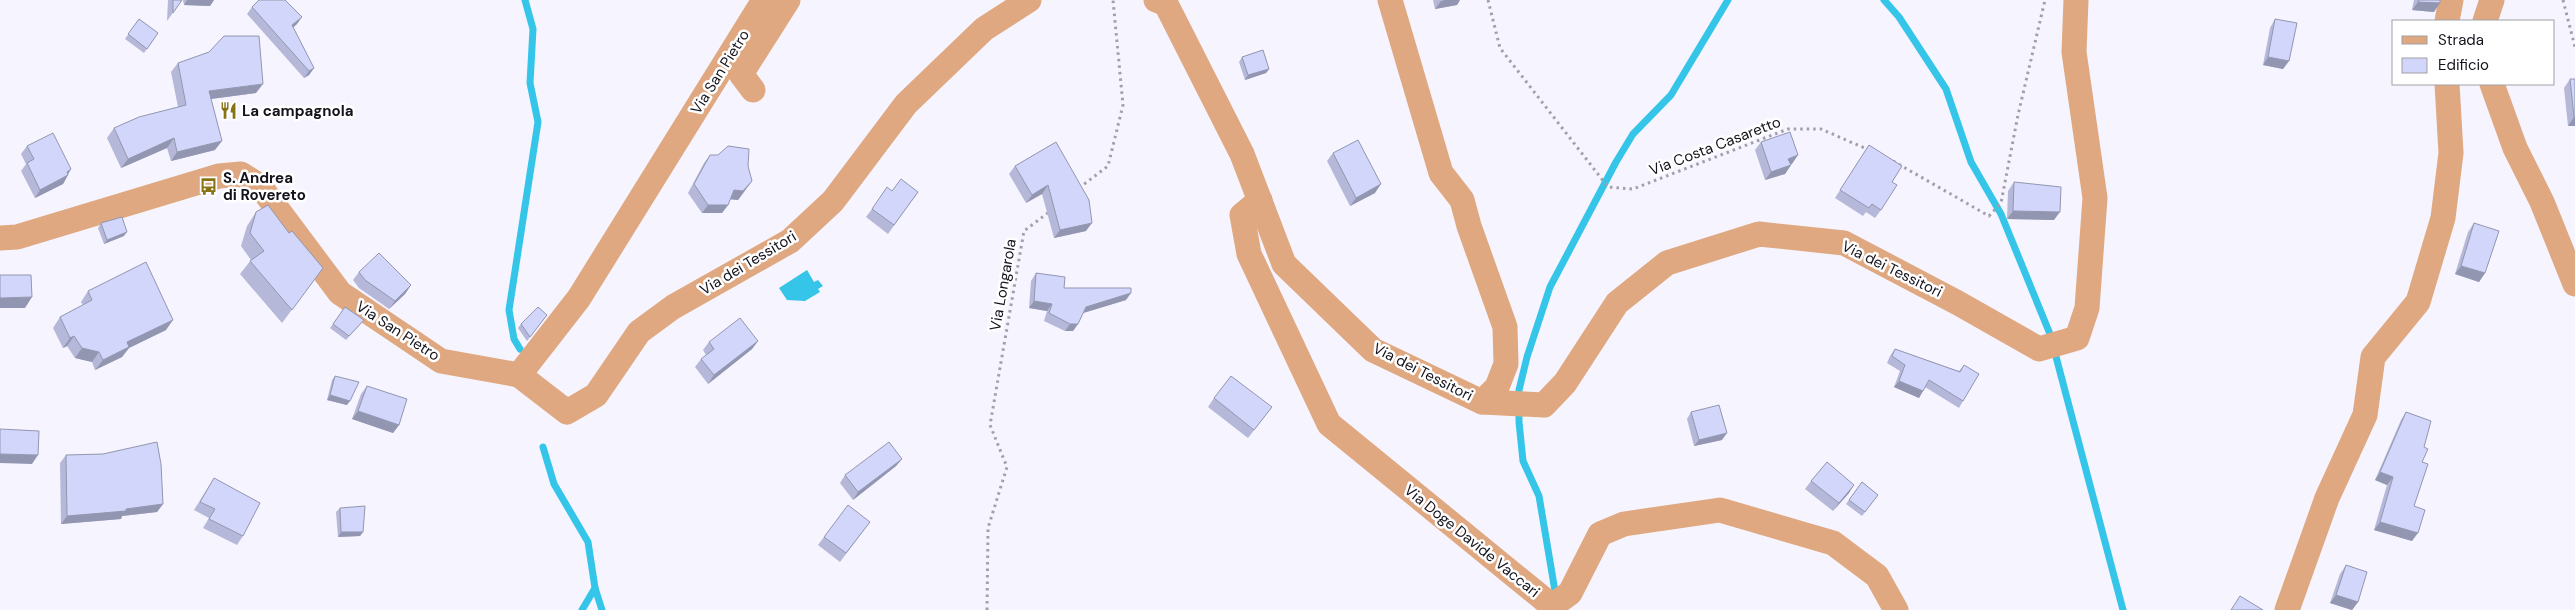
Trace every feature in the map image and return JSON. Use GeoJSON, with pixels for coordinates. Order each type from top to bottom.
{"type":"FeatureCollection","features":[{"type":"Feature","properties":{"kind":"street","name":"Via San Pietro"},"geometry":{"type":"LineString","coordinates":[[8,237],[219,176],[241,174],[260,186],[340,293],[441,361],[518,375],[579,298],[764,0]]}},
{"type":"Feature","properties":{"kind":"street"},"geometry":{"type":"LineString","coordinates":[[753,90],[741,74],[788,0]]}},
{"type":"Feature","properties":{"kind":"street","name":"Via dei Tessitori"},"geometry":{"type":"LineString","coordinates":[[518,375],[568,412],[596,395],[638,332],[673,307],[790,241],[833,201],[906,104],[984,29],[1029,0]]}},
{"type":"Feature","properties":{"kind":"street","name":"Via dei Tessitori"},"geometry":{"type":"LineString","coordinates":[[1156,0],[1166,4],[1242,154],[1284,264],[1373,350],[1482,402],[1544,405],[1564,383],[1617,303],[1667,263],[1759,234],[1844,242],[2039,349],[2077,338],[2087,308],[2096,198],[2074,52],[2076,0]]}},
{"type":"Feature","properties":{"kind":"street"},"geometry":{"type":"LineString","coordinates":[[1390,0],[1441,173],[1462,200],[1469,226],[1505,328],[1506,364],[1497,387],[1482,402]]}},
{"type":"Feature","properties":{"kind":"street"},"geometry":{"type":"LineString","coordinates":[[2447,20],[2450,0]]}},
{"type":"Feature","properties":{"kind":"street"},"geometry":{"type":"LineString","coordinates":[[2485,20],[2492,0]]}},
{"type":"Feature","properties":{"kind":"street"},"geometry":{"type":"LineString","coordinates":[[2287,610],[2327,498],[2365,415],[2373,357],[2418,302],[2443,218],[2450,152],[2447,85]]}},
{"type":"Feature","properties":{"kind":"street"},"geometry":{"type":"LineString","coordinates":[[2492,85],[2515,148],[2542,202],[2575,284]]}},
{"type":"Feature","properties":{"kind":"street","name":"Via Doge Davide Vaccari"},"geometry":{"type":"LineString","coordinates":[[1260,200],[1242,215],[1249,254],[1329,424],[1552,606],[1570,593],[1600,534],[1624,524],[1720,510],[1833,543],[1877,576],[1896,610]]}},
{"type":"Feature","properties":{"kind":"path"},"geometry":{"type":"LineString","coordinates":[[1077,190],[1108,166],[1123,106],[1112,0]]}},
{"type":"Feature","properties":{"kind":"path","name":"Via Costa Casaretto"},"geometry":{"type":"LineString","coordinates":[[1488,0],[1500,48],[1608,187],[1633,189],[1788,129],[1821,129],[1875,153]]}},
{"type":"Feature","properties":{"kind":"path"},"geometry":{"type":"LineString","coordinates":[[1884,157],[1902,165],[1989,216],[2001,203],[2018,115],[2045,0]]}},
{"type":"Feature","properties":{"kind":"path"},"geometry":{"type":"LineString","coordinates":[[2563,0],[2575,47]]}},
{"type":"Feature","properties":{"kind":"path","name":"Via Longarola"},"geometry":{"type":"LineString","coordinates":[[987,610],[988,528],[1007,467],[990,425],[1024,231],[1055,208]]}},
{"type":"Feature","properties":{"kind":"water"},"geometry":{"type":"Polygon","coordinates":[[[807,270],[814,282],[818,280],[823,286],[818,289],[820,292],[805,301],[787,300],[779,288],[807,270]]]}},
{"type":"Feature","properties":{"kind":"building"},"geometry":{"type":"Polygon","coordinates":[[[173,0],[182,0],[173,13],[173,0]]]}},
{"type":"Feature","properties":{"kind":"building"},"geometry":{"type":"Polygon","coordinates":[[[259,0],[285,0],[302,17],[292,25],[314,68],[309,71],[252,7],[259,0]]]}},
{"type":"Feature","properties":{"kind":"building"},"geometry":{"type":"Polygon","coordinates":[[[2419,0],[2440,0],[2440,3],[2418,2],[2419,0]]]}},
{"type":"Feature","properties":{"kind":"building"},"geometry":{"type":"Polygon","coordinates":[[[139,19],[158,33],[147,49],[128,34],[139,19]]]}},
{"type":"Feature","properties":{"kind":"building"},"geometry":{"type":"Polygon","coordinates":[[[2275,19],[2297,23],[2289,61],[2268,57],[2275,19]]]}},
{"type":"Feature","properties":{"kind":"building"},"geometry":{"type":"Polygon","coordinates":[[[224,36],[259,36],[263,84],[209,91],[222,141],[177,152],[174,138],[128,159],[114,128],[139,117],[186,105],[178,63],[209,52],[224,36]]]}},
{"type":"Feature","properties":{"kind":"building"},"geometry":{"type":"Polygon","coordinates":[[[1263,50],[1269,69],[1248,75],[1242,57],[1263,50]]]}},
{"type":"Feature","properties":{"kind":"building"},"geometry":{"type":"Polygon","coordinates":[[[2570,79],[2575,79],[2575,117],[2574,117],[2570,79]]]}},
{"type":"Feature","properties":{"kind":"building"},"geometry":{"type":"Polygon","coordinates":[[[1790,132],[1798,155],[1788,159],[1791,165],[1771,172],[1761,142],[1790,132]]]}},
{"type":"Feature","properties":{"kind":"building"},"geometry":{"type":"Polygon","coordinates":[[[53,133],[71,169],[67,172],[68,175],[40,190],[27,163],[34,159],[27,146],[53,133]]]}},
{"type":"Feature","properties":{"kind":"building"},"geometry":{"type":"Polygon","coordinates":[[[1358,140],[1381,184],[1356,198],[1333,153],[1358,140]]]}},
{"type":"Feature","properties":{"kind":"building"},"geometry":{"type":"Polygon","coordinates":[[[1056,142],[1089,200],[1092,223],[1060,230],[1048,185],[1032,195],[1015,166],[1056,142]]]}},
{"type":"Feature","properties":{"kind":"building"},"geometry":{"type":"Polygon","coordinates":[[[1869,145],[1902,166],[1892,182],[1897,185],[1881,210],[1872,204],[1869,208],[1840,190],[1869,145]]]}},
{"type":"Feature","properties":{"kind":"building"},"geometry":{"type":"Polygon","coordinates":[[[728,146],[749,149],[748,166],[752,181],[743,191],[734,190],[728,205],[708,205],[694,184],[710,155],[718,155],[728,146]]]}},
{"type":"Feature","properties":{"kind":"building"},"geometry":{"type":"Polygon","coordinates":[[[901,179],[918,192],[894,225],[872,209],[887,187],[892,191],[901,179]]]}},
{"type":"Feature","properties":{"kind":"building"},"geometry":{"type":"Polygon","coordinates":[[[2014,182],[2061,187],[2060,212],[2013,211],[2014,182]]]}},
{"type":"Feature","properties":{"kind":"building"},"geometry":{"type":"Polygon","coordinates":[[[268,205],[289,233],[292,231],[323,268],[292,310],[250,261],[264,251],[250,233],[256,212],[268,205]]]}},
{"type":"Feature","properties":{"kind":"building"},"geometry":{"type":"Polygon","coordinates":[[[122,217],[127,232],[107,240],[101,223],[122,217]]]}},
{"type":"Feature","properties":{"kind":"building"},"geometry":{"type":"Polygon","coordinates":[[[2474,223],[2499,231],[2485,273],[2461,266],[2474,223]]]}},
{"type":"Feature","properties":{"kind":"building"},"geometry":{"type":"Polygon","coordinates":[[[379,253],[411,285],[395,301],[365,280],[359,272],[379,253]]]}},
{"type":"Feature","properties":{"kind":"building"},"geometry":{"type":"Polygon","coordinates":[[[146,262],[173,320],[127,342],[129,347],[103,360],[99,352],[82,348],[74,336],[70,338],[60,317],[92,300],[88,291],[146,262]]]}},
{"type":"Feature","properties":{"kind":"building"},"geometry":{"type":"Polygon","coordinates":[[[1036,273],[1065,277],[1064,288],[1131,288],[1131,293],[1086,307],[1078,324],[1070,324],[1049,313],[1052,304],[1034,301],[1036,273]]]}},
{"type":"Feature","properties":{"kind":"building"},"geometry":{"type":"Polygon","coordinates":[[[0,275],[31,275],[32,297],[0,298],[0,275]]]}},
{"type":"Feature","properties":{"kind":"building"},"geometry":{"type":"Polygon","coordinates":[[[345,307],[364,320],[349,336],[333,324],[345,307]]]}},
{"type":"Feature","properties":{"kind":"building"},"geometry":{"type":"Polygon","coordinates":[[[538,307],[547,315],[530,337],[521,324],[538,307]]]}},
{"type":"Feature","properties":{"kind":"building"},"geometry":{"type":"Polygon","coordinates":[[[740,318],[758,341],[714,375],[701,359],[714,349],[709,342],[740,318]]]}},
{"type":"Feature","properties":{"kind":"building"},"geometry":{"type":"Polygon","coordinates":[[[1895,349],[1960,372],[1964,365],[1979,374],[1963,401],[1929,380],[1923,391],[1899,381],[1905,365],[1892,356],[1895,349]]]}},
{"type":"Feature","properties":{"kind":"building"},"geometry":{"type":"Polygon","coordinates":[[[335,376],[359,382],[350,401],[330,395],[335,376]]]}},
{"type":"Feature","properties":{"kind":"building"},"geometry":{"type":"Polygon","coordinates":[[[1231,376],[1272,407],[1254,430],[1214,398],[1231,376]]]}},
{"type":"Feature","properties":{"kind":"building"},"geometry":{"type":"Polygon","coordinates":[[[367,386],[407,399],[399,425],[358,411],[367,386]]]}},
{"type":"Feature","properties":{"kind":"building"},"geometry":{"type":"Polygon","coordinates":[[[1719,405],[1727,433],[1699,440],[1691,412],[1719,405]]]}},
{"type":"Feature","properties":{"kind":"building"},"geometry":{"type":"Polygon","coordinates":[[[2406,412],[2431,421],[2424,447],[2428,449],[2422,462],[2428,464],[2414,506],[2425,510],[2418,533],[2380,522],[2393,477],[2380,472],[2406,412]]]}},
{"type":"Feature","properties":{"kind":"building"},"geometry":{"type":"Polygon","coordinates":[[[0,429],[39,431],[38,455],[0,454],[0,429]]]}},
{"type":"Feature","properties":{"kind":"building"},"geometry":{"type":"Polygon","coordinates":[[[157,442],[161,464],[163,504],[126,509],[126,511],[67,516],[66,455],[103,454],[157,442]]]}},
{"type":"Feature","properties":{"kind":"building"},"geometry":{"type":"Polygon","coordinates":[[[889,442],[902,459],[858,492],[845,475],[889,442]]]}},
{"type":"Feature","properties":{"kind":"building"},"geometry":{"type":"Polygon","coordinates":[[[1827,462],[1854,485],[1839,503],[1811,481],[1827,462]]]}},
{"type":"Feature","properties":{"kind":"building"},"geometry":{"type":"Polygon","coordinates":[[[214,478],[260,503],[243,536],[209,519],[215,509],[200,502],[214,478]]]}},
{"type":"Feature","properties":{"kind":"building"},"geometry":{"type":"Polygon","coordinates":[[[1862,482],[1878,495],[1865,512],[1849,500],[1862,482]]]}},
{"type":"Feature","properties":{"kind":"building"},"geometry":{"type":"Polygon","coordinates":[[[848,505],[870,522],[846,553],[824,537],[848,505]]]}},
{"type":"Feature","properties":{"kind":"building"},"geometry":{"type":"Polygon","coordinates":[[[365,506],[363,532],[341,532],[340,508],[365,506]]]}},
{"type":"Feature","properties":{"kind":"building"},"geometry":{"type":"Polygon","coordinates":[[[2346,565],[2367,572],[2358,602],[2336,595],[2346,565]]]}},
{"type":"Feature","properties":{"kind":"building"},"geometry":{"type":"Polygon","coordinates":[[[2240,596],[2263,610],[2231,610],[2240,596]]]}},
{"type":"Feature","properties":{"kind":"waterway"},"geometry":{"type":"LineString","coordinates":[[520,349],[514,339],[509,310],[538,122],[530,83],[533,29],[525,0]]}},
{"type":"Feature","properties":{"kind":"waterway"},"geometry":{"type":"LineString","coordinates":[[1556,597],[1539,496],[1523,461],[1519,422],[1519,390],[1527,357],[1550,287],[1616,162],[1633,134],[1671,95],[1728,0]]}},
{"type":"Feature","properties":{"kind":"waterway"},"geometry":{"type":"LineString","coordinates":[[1884,0],[1899,17],[1946,89],[1971,162],[2001,214],[2050,334],[2123,610]]}},
{"type":"Feature","properties":{"kind":"waterway"},"geometry":{"type":"LineString","coordinates":[[543,447],[554,484],[588,542],[595,588],[602,610]]}},
{"type":"Feature","properties":{"kind":"waterway"},"geometry":{"type":"LineString","coordinates":[[582,610],[595,588]]}},
{"type":"Feature","properties":{"kind":"place","name":"La campagnola"},"geometry":{"type":"Point","coordinates":[228,111]}},
{"type":"Feature","properties":{"kind":"place","name":"S. Andrea di Rovereto"},"geometry":{"type":"Point","coordinates":[209,187]}}]}
